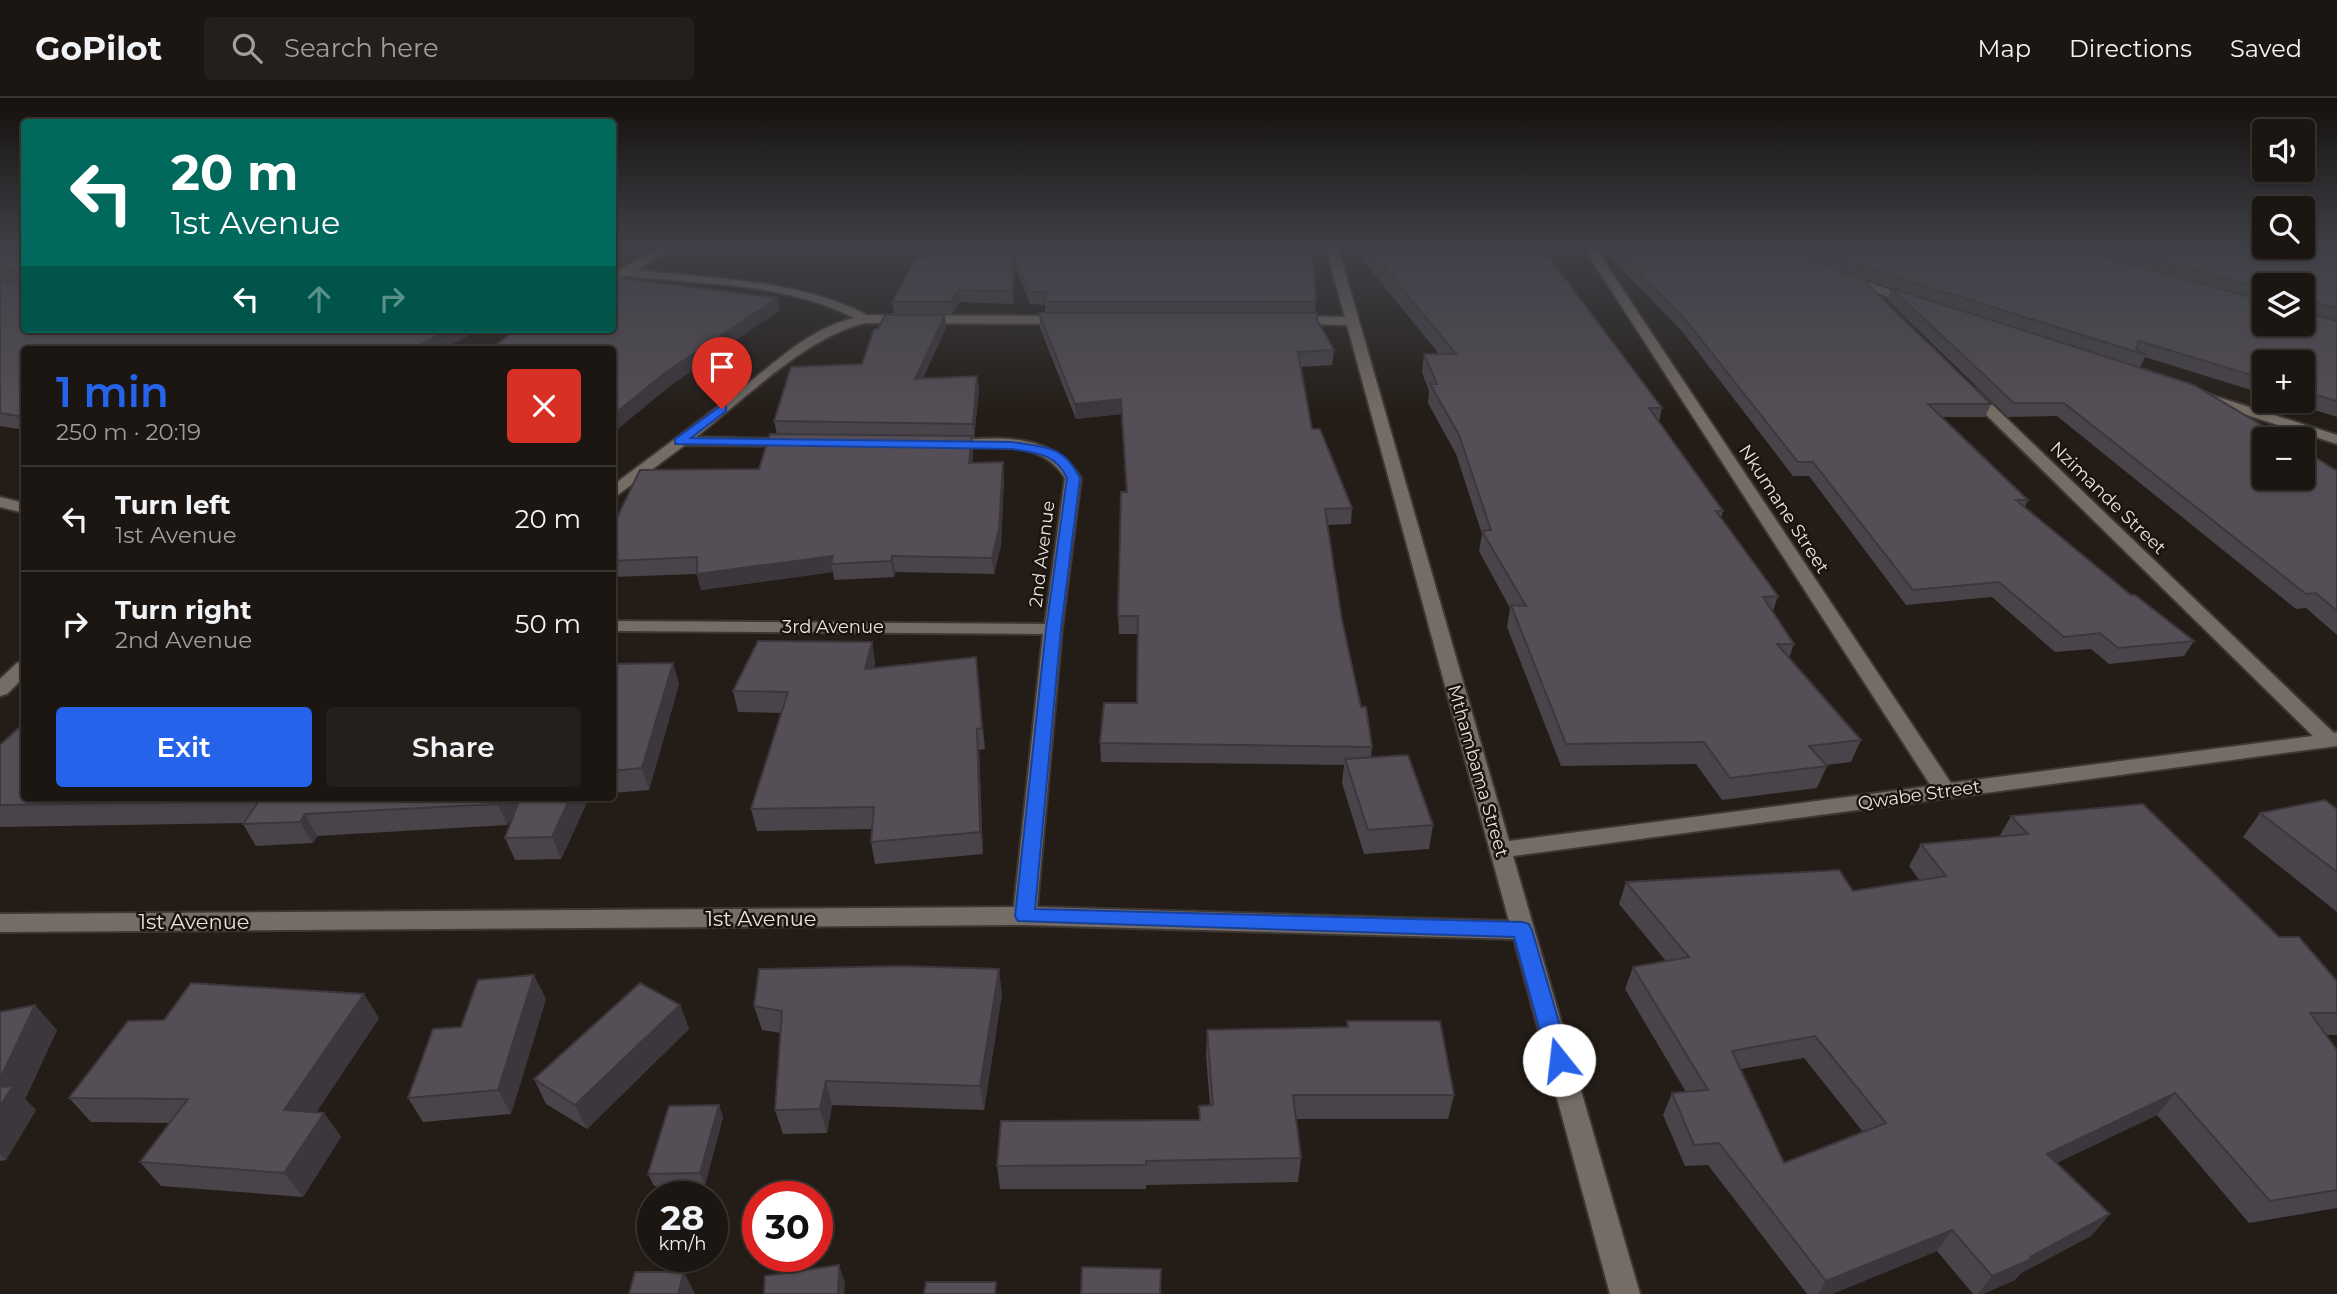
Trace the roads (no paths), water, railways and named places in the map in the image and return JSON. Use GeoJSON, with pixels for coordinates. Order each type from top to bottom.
{"type":"FeatureCollection","features":[{"type":"Feature","properties":{"kind":"street"},"geometry":{"type":"LineString","coordinates":[[831,304],[865,319]]}},
{"type":"Feature","properties":{"kind":"street","name":"Mthambama Street"},"geometry":{"type":"LineString","coordinates":[[1347,304],[1625,1294]]}},
{"type":"Feature","properties":{"kind":"street","name":"Nkumane Street"},"geometry":{"type":"LineString","coordinates":[[1626,304],[1946,792]]}},
{"type":"Feature","properties":{"kind":"street"},"geometry":{"type":"LineString","coordinates":[[1880,304],[1890,313]]}},
{"type":"Feature","properties":{"kind":"street"},"geometry":{"type":"LineString","coordinates":[[616,491],[827,331],[845,323],[865,319],[1080,320]]}},
{"type":"Feature","properties":{"kind":"street"},"geometry":{"type":"LineString","coordinates":[[1270,320],[1352,321]]}},
{"type":"Feature","properties":{"kind":"street","name":"Nzimande Street"},"geometry":{"type":"LineString","coordinates":[[1960,381],[2333,740]]}},
{"type":"Feature","properties":{"kind":"street"},"geometry":{"type":"LineString","coordinates":[[2188,391],[2335,440]]}},
{"type":"Feature","properties":{"kind":"street"},"geometry":{"type":"LineString","coordinates":[[679,442],[818,443]]}},
{"type":"Feature","properties":{"kind":"street","name":"2nd Avenue"},"geometry":{"type":"LineString","coordinates":[[929,444],[1038,447],[1052,452],[1066,463],[1073,478],[1053,629],[1025,916]]}},
{"type":"Feature","properties":{"kind":"street"},"geometry":{"type":"LineString","coordinates":[[0,502],[21,507]]}},
{"type":"Feature","properties":{"kind":"street","name":"3rd Avenue"},"geometry":{"type":"LineString","coordinates":[[616,626],[1053,629]]}},
{"type":"Feature","properties":{"kind":"street"},"geometry":{"type":"LineString","coordinates":[[0,690],[21,670]]}},
{"type":"Feature","properties":{"kind":"street","name":"Qwabe Street"},"geometry":{"type":"LineString","coordinates":[[1500,850],[2333,740]]}},
{"type":"Feature","properties":{"kind":"street","name":"1st Avenue"},"geometry":{"type":"LineString","coordinates":[[0,923],[1025,916],[1522,930]]}}]}
